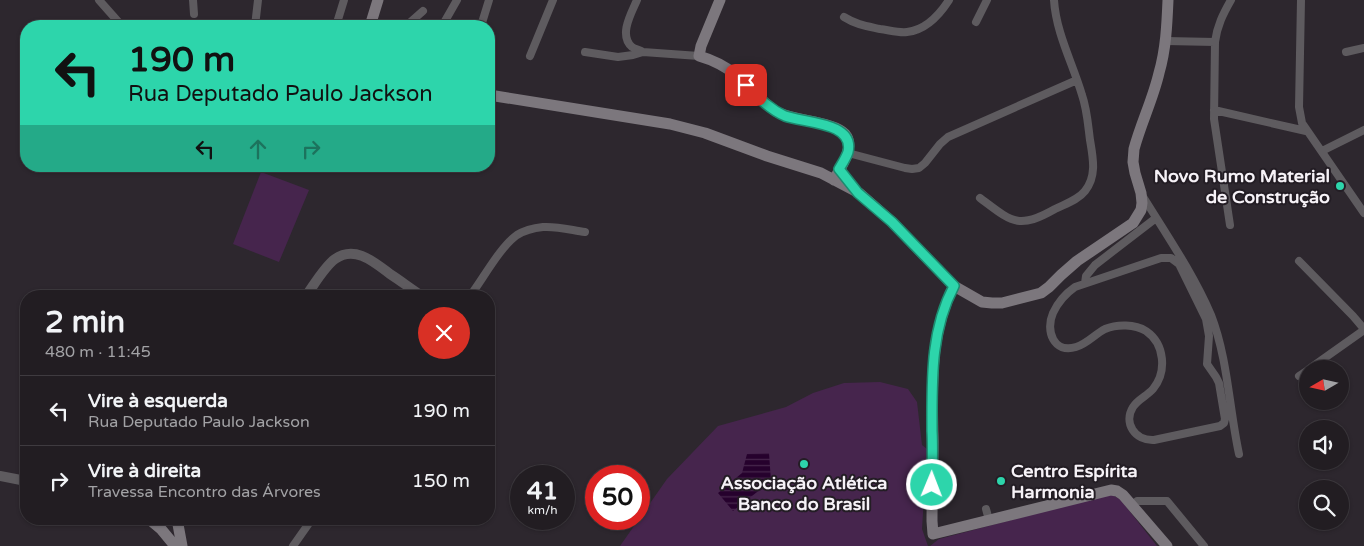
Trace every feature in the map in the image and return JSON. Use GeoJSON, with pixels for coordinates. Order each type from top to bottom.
{"type":"FeatureCollection","features":[{"type":"Feature","properties":{"kind":"main road"},"geometry":{"type":"LineString","coordinates":[[372,20],[378,0]]}},
{"type":"Feature","properties":{"kind":"main road"},"geometry":{"type":"LineString","coordinates":[[720,0],[701,46],[699,56],[718,62],[728,68],[773,110],[785,116],[827,126],[845,134],[848,140],[848,153],[836,174]]}},
{"type":"Feature","properties":{"kind":"main road"},"geometry":{"type":"LineString","coordinates":[[495,96],[670,124],[821,173],[836,174],[892,222],[954,286],[982,302],[1002,303],[1041,293],[1077,261],[1133,223],[1142,204],[1133,162],[1134,149],[1159,74],[1166,40],[1168,0]]}},
{"type":"Feature","properties":{"kind":"main road"},"geometry":{"type":"LineString","coordinates":[[954,286],[945,306],[933,360],[933,534],[1110,490],[1117,491],[1134,503],[1167,546]]}},
{"type":"Feature","properties":{"kind":"main road"},"geometry":{"type":"LineString","coordinates":[[157,525],[175,546]]}},
{"type":"Feature","properties":{"kind":"main road"},"geometry":{"type":"LineString","coordinates":[[178,525],[182,546]]}},
{"type":"Feature","properties":{"kind":"street"},"geometry":{"type":"LineString","coordinates":[[98,0],[116,20]]}},
{"type":"Feature","properties":{"kind":"street"},"geometry":{"type":"LineString","coordinates":[[193,0],[194,14]]}},
{"type":"Feature","properties":{"kind":"street"},"geometry":{"type":"LineString","coordinates":[[256,20],[258,0]]}},
{"type":"Feature","properties":{"kind":"street"},"geometry":{"type":"LineString","coordinates":[[338,20],[344,0]]}},
{"type":"Feature","properties":{"kind":"street"},"geometry":{"type":"LineString","coordinates":[[444,20],[457,0]]}},
{"type":"Feature","properties":{"kind":"street"},"geometry":{"type":"LineString","coordinates":[[530,56],[553,0]]}},
{"type":"Feature","properties":{"kind":"street"},"geometry":{"type":"LineString","coordinates":[[637,0],[628,24],[626,36],[631,46],[643,52]]}},
{"type":"Feature","properties":{"kind":"street"},"geometry":{"type":"LineString","coordinates":[[844,17],[860,25],[908,32],[923,27],[950,0]]}},
{"type":"Feature","properties":{"kind":"street"},"geometry":{"type":"LineString","coordinates":[[976,22],[987,0]]}},
{"type":"Feature","properties":{"kind":"street"},"geometry":{"type":"LineString","coordinates":[[980,198],[1010,219],[1028,221],[1039,218],[1083,193],[1093,176],[1085,103],[1057,25],[1054,0]]}},
{"type":"Feature","properties":{"kind":"street"},"geometry":{"type":"LineString","coordinates":[[1230,225],[1214,110],[1216,30],[1231,0]]}},
{"type":"Feature","properties":{"kind":"street"},"geometry":{"type":"LineString","coordinates":[[1301,0],[1299,106],[1302,124],[1361,204],[1364,213]]}},
{"type":"Feature","properties":{"kind":"street"},"geometry":{"type":"LineString","coordinates":[[482,20],[486,1]]}},
{"type":"Feature","properties":{"kind":"street"},"geometry":{"type":"LineString","coordinates":[[413,20],[423,11]]}},
{"type":"Feature","properties":{"kind":"street"},"geometry":{"type":"LineString","coordinates":[[1166,40],[1215,42]]}},
{"type":"Feature","properties":{"kind":"street"},"geometry":{"type":"LineString","coordinates":[[1346,52],[1364,48]]}},
{"type":"Feature","properties":{"kind":"street"},"geometry":{"type":"LineString","coordinates":[[585,52],[618,57],[643,52],[699,56]]}},
{"type":"Feature","properties":{"kind":"street"},"geometry":{"type":"LineString","coordinates":[[848,153],[905,168],[919,168],[948,137],[1077,80]]}},
{"type":"Feature","properties":{"kind":"street"},"geometry":{"type":"LineString","coordinates":[[1214,110],[1306,131]]}},
{"type":"Feature","properties":{"kind":"street"},"geometry":{"type":"LineString","coordinates":[[1322,151],[1364,130]]}},
{"type":"Feature","properties":{"kind":"street"},"geometry":{"type":"LineString","coordinates":[[1141,193],[1194,280],[1211,316],[1222,356],[1239,454]]}},
{"type":"Feature","properties":{"kind":"street"},"geometry":{"type":"LineString","coordinates":[[1085,283],[1086,276],[1095,265],[1156,218]]}},
{"type":"Feature","properties":{"kind":"street"},"geometry":{"type":"LineString","coordinates":[[474,290],[517,235],[543,227],[585,232]]}},
{"type":"Feature","properties":{"kind":"street"},"geometry":{"type":"LineString","coordinates":[[310,290],[329,264],[340,256],[353,254],[367,257],[414,290]]}},
{"type":"Feature","properties":{"kind":"street"},"geometry":{"type":"LineString","coordinates":[[1161,258],[1175,260],[1184,273],[1206,319],[1209,336],[1207,364],[1219,384],[1224,420],[1222,425],[1154,440],[1140,438],[1134,433],[1129,421],[1132,408],[1153,389],[1162,371],[1159,348],[1146,331],[1136,327],[1125,326],[1105,329],[1077,347],[1063,348],[1057,344],[1050,332],[1052,316],[1066,294],[1075,287],[1085,283],[1161,258]]}},
{"type":"Feature","properties":{"kind":"street"},"geometry":{"type":"LineString","coordinates":[[1299,261],[1353,316],[1364,330],[1321,360]]}},
{"type":"Feature","properties":{"kind":"street"},"geometry":{"type":"LineString","coordinates":[[0,476],[20,480]]}},
{"type":"Feature","properties":{"kind":"street"},"geometry":{"type":"LineString","coordinates":[[1134,503],[1167,501],[1204,546]]}},
{"type":"Feature","properties":{"kind":"street"},"geometry":{"type":"LineString","coordinates":[[986,509],[989,520]]}},
{"type":"Feature","properties":{"kind":"street"},"geometry":{"type":"LineString","coordinates":[[293,546],[308,525]]}},
{"type":"Feature","properties":{"kind":"shaded area"},"geometry":{"type":"Polygon","coordinates":[[[261,172],[309,190],[279,262],[233,244],[261,172]]]}},
{"type":"Feature","properties":{"kind":"shaded area","name":"Associação Atlética Banco do Brasil"},"geometry":{"type":"Polygon","coordinates":[[[880,382],[908,389],[917,402],[922,445],[927,449],[922,529],[928,546],[620,546],[631,530],[650,530],[650,503],[667,479],[718,426],[786,407],[813,393],[844,383],[880,382]]]}},
{"type":"Feature","properties":{"kind":"shaded area"},"geometry":{"type":"Polygon","coordinates":[[[769,453],[771,481],[733,511],[718,493],[742,473],[747,454],[769,453]]]}},
{"type":"Feature","properties":{"kind":"shaded area"},"geometry":{"type":"Polygon","coordinates":[[[1110,494],[1120,499],[1157,546],[930,546],[939,539],[1110,494]]]}},
{"type":"Feature","properties":{"kind":"place","name":"Novo Rumo Material de Construção"},"geometry":{"type":"Point","coordinates":[1340,186]}},
{"type":"Feature","properties":{"kind":"place","name":"Associação Atlética Banco do Brasil"},"geometry":{"type":"Point","coordinates":[804,464]}},
{"type":"Feature","properties":{"kind":"place","name":"Centro Espírita Harmonia"},"geometry":{"type":"Point","coordinates":[1001,481]}},
{"type":"Feature","properties":{"kind":"route"},"geometry":{"type":"LineString","coordinates":[[746,85],[773,110],[785,116],[827,126],[845,134],[848,140],[848,153],[839,169],[858,193],[892,222],[954,286],[945,306],[932,368],[932,485]]}}]}
